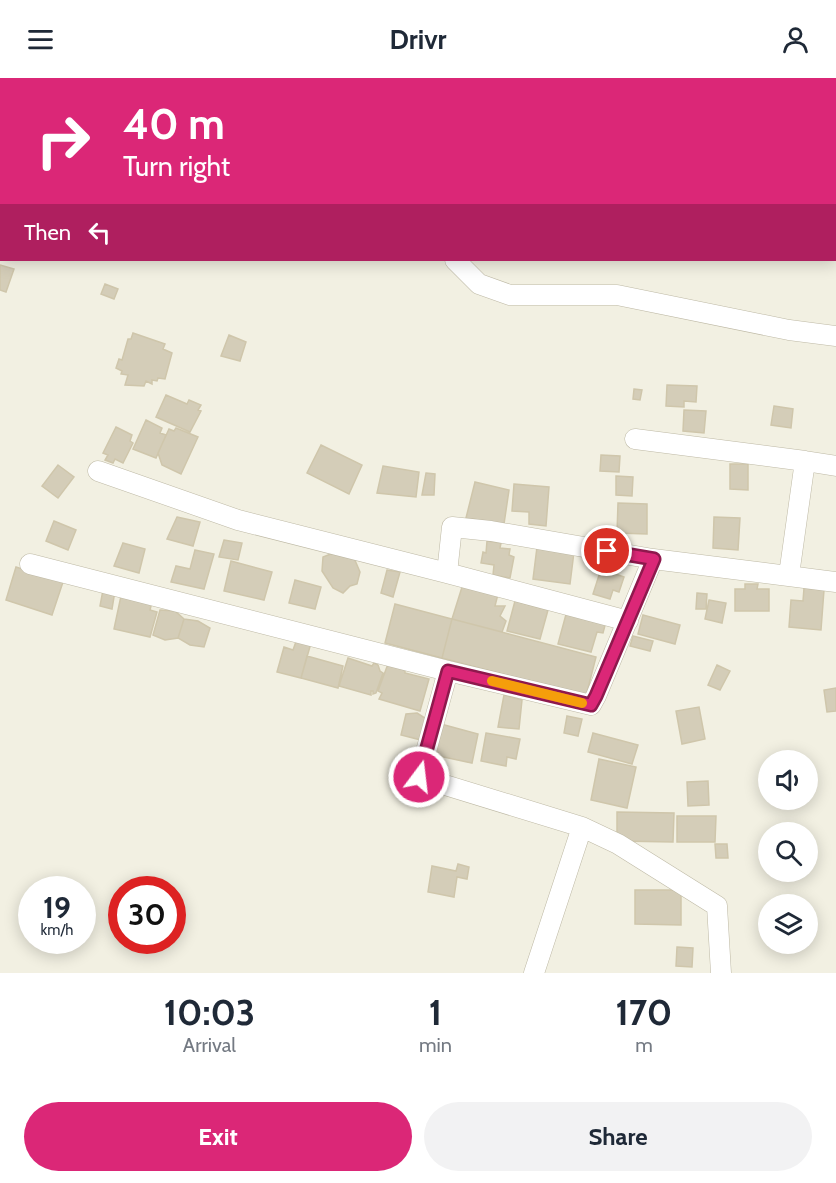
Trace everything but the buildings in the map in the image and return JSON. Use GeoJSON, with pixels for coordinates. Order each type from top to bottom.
{"type":"FeatureCollection","features":[{"type":"Feature","properties":{"kind":"street"},"geometry":{"type":"LineString","coordinates":[[456,261],[479,284],[510,295],[617,296],[789,330],[836,336]]}},
{"type":"Feature","properties":{"kind":"street"},"geometry":{"type":"LineString","coordinates":[[635,439],[836,466]]}},
{"type":"Feature","properties":{"kind":"street"},"geometry":{"type":"LineString","coordinates":[[789,575],[806,461]]}},
{"type":"Feature","properties":{"kind":"street"},"geometry":{"type":"LineString","coordinates":[[98,471],[238,520],[627,621]]}},
{"type":"Feature","properties":{"kind":"street"},"geometry":{"type":"LineString","coordinates":[[447,573],[452,527],[654,559],[836,582]]}},
{"type":"Feature","properties":{"kind":"street"},"geometry":{"type":"LineString","coordinates":[[30,564],[448,671],[591,705],[654,559]]}},
{"type":"Feature","properties":{"kind":"street"},"geometry":{"type":"LineString","coordinates":[[448,671],[419,777],[582,827],[618,844],[717,906],[721,973]]}},
{"type":"Feature","properties":{"kind":"street"},"geometry":{"type":"LineString","coordinates":[[534,973],[582,827]]}},
{"type":"Feature","properties":{"kind":"slow traffic"},"geometry":{"type":"LineString","coordinates":[[492,681],[582,703]]}},
{"type":"Feature","properties":{"kind":"route"},"geometry":{"type":"LineString","coordinates":[[419,777],[448,671],[591,705],[654,559],[607,551]]}}]}
